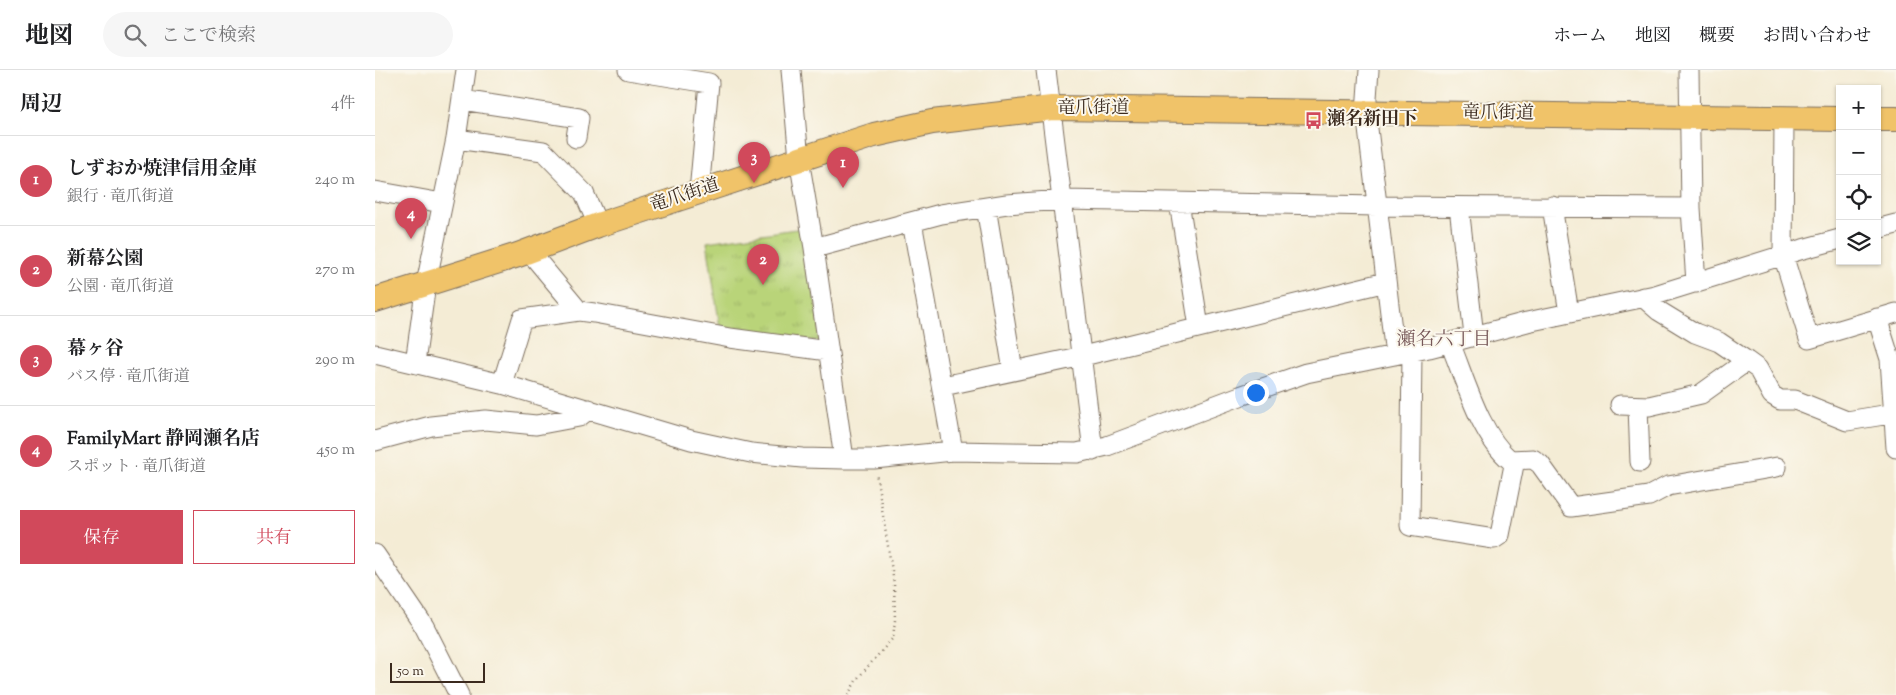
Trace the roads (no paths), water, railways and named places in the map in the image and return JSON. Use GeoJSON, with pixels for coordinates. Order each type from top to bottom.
{"type":"FeatureCollection","features":[{"type":"Feature","properties":{"kind":"main road","name":"竜爪街道"},"geometry":{"type":"LineString","coordinates":[[375,300],[529,251],[598,225],[874,135],[933,122],[1052,108],[1836,119]]}},
{"type":"Feature","properties":{"kind":"main road"},"geometry":{"type":"LineString","coordinates":[[1881,119],[1896,120]]}},
{"type":"Feature","properties":{"kind":"street"},"geometry":{"type":"LineString","coordinates":[[415,363],[426,284],[456,139],[466,70]]}},
{"type":"Feature","properties":{"kind":"street"},"geometry":{"type":"LineString","coordinates":[[628,70],[709,76],[699,192]]}},
{"type":"Feature","properties":{"kind":"street"},"geometry":{"type":"LineString","coordinates":[[791,70],[799,159],[814,248],[844,459]]}},
{"type":"Feature","properties":{"kind":"street"},"geometry":{"type":"LineString","coordinates":[[1046,70],[1083,356],[1093,451]]}},
{"type":"Feature","properties":{"kind":"street"},"geometry":{"type":"LineString","coordinates":[[1369,70],[1366,112],[1386,282],[1403,353],[1411,526],[1493,539],[1500,535],[1515,460]]}},
{"type":"Feature","properties":{"kind":"street"},"geometry":{"type":"LineString","coordinates":[[1689,70],[1691,208],[1695,283]]}},
{"type":"Feature","properties":{"kind":"street"},"geometry":{"type":"LineString","coordinates":[[462,100],[579,118],[576,138]]}},
{"type":"Feature","properties":{"kind":"street"},"geometry":{"type":"LineString","coordinates":[[1784,119],[1783,254],[1809,339],[1896,312]]}},
{"type":"Feature","properties":{"kind":"street"},"geometry":{"type":"LineString","coordinates":[[456,139],[543,151],[584,193],[598,225]]}},
{"type":"Feature","properties":{"kind":"street"},"geometry":{"type":"LineString","coordinates":[[375,190],[442,203]]}},
{"type":"Feature","properties":{"kind":"street"},"geometry":{"type":"LineString","coordinates":[[814,248],[941,214],[986,207],[1063,200],[1377,206],[1691,208]]}},
{"type":"Feature","properties":{"kind":"street"},"geometry":{"type":"LineString","coordinates":[[1179,202],[1199,328]]}},
{"type":"Feature","properties":{"kind":"street"},"geometry":{"type":"LineString","coordinates":[[1552,206],[1569,313]]}},
{"type":"Feature","properties":{"kind":"street"},"geometry":{"type":"LineString","coordinates":[[986,207],[1013,371]]}},
{"type":"Feature","properties":{"kind":"street"},"geometry":{"type":"LineString","coordinates":[[1459,207],[1475,336]]}},
{"type":"Feature","properties":{"kind":"street"},"geometry":{"type":"LineString","coordinates":[[912,222],[943,386],[953,452]]}},
{"type":"Feature","properties":{"kind":"street"},"geometry":{"type":"LineString","coordinates":[[1881,228],[1896,224]]}},
{"type":"Feature","properties":{"kind":"street"},"geometry":{"type":"LineString","coordinates":[[375,354],[502,384],[691,440],[751,453],[802,458],[874,459],[953,452],[1077,453],[1093,451],[1281,380],[1643,297],[1695,283],[1783,254],[1836,240]]}},
{"type":"Feature","properties":{"kind":"street"},"geometry":{"type":"LineString","coordinates":[[529,251],[579,311]]}},
{"type":"Feature","properties":{"kind":"street"},"geometry":{"type":"LineString","coordinates":[[943,386],[1083,356],[1386,282]]}},
{"type":"Feature","properties":{"kind":"street"},"geometry":{"type":"LineString","coordinates":[[1643,297],[1659,312],[1695,333],[1719,342],[1758,369],[1772,395],[1779,400],[1795,400],[1847,421],[1895,413]]}},
{"type":"Feature","properties":{"kind":"street"},"geometry":{"type":"LineString","coordinates":[[502,384],[522,319],[579,311],[730,338],[828,351]]}},
{"type":"Feature","properties":{"kind":"street"},"geometry":{"type":"LineString","coordinates":[[1877,318],[1890,358],[1896,448]]}},
{"type":"Feature","properties":{"kind":"street"},"geometry":{"type":"LineString","coordinates":[[1450,342],[1485,431],[1501,453],[1510,460],[1533,459],[1541,464],[1571,507],[1649,496],[1668,486],[1777,467]]}},
{"type":"Feature","properties":{"kind":"street"},"geometry":{"type":"LineString","coordinates":[[1640,462],[1629,405],[1649,406],[1701,394],[1747,362]]}},
{"type":"Feature","properties":{"kind":"street"},"geometry":{"type":"LineString","coordinates":[[375,441],[431,426],[486,420],[536,425],[579,417],[589,409]]}},
{"type":"Feature","properties":{"kind":"street"},"geometry":{"type":"LineString","coordinates":[[375,554],[424,626],[459,695]]}},
{"type":"Feature","properties":{"kind":"place","name":"瀬名新田下"},"geometry":{"type":"Point","coordinates":[1313,120]}},
{"type":"Feature","properties":{"kind":"place","name":"幕ヶ谷"},"geometry":{"type":"Point","coordinates":[754,183]}},
{"type":"Feature","properties":{"kind":"place","name":"しずおか焼津信用金庫"},"geometry":{"type":"Point","coordinates":[843,188]}},
{"type":"Feature","properties":{"kind":"place","name":"FamilyMart 静岡瀬名店"},"geometry":{"type":"Point","coordinates":[411,239]}},
{"type":"Feature","properties":{"kind":"place","name":"新幕公園"},"geometry":{"type":"Point","coordinates":[763,285]}},
{"type":"Feature","properties":{"kind":"district","name":"瀬名六丁目"},"geometry":{"type":"Point","coordinates":[1444,340]}}]}
